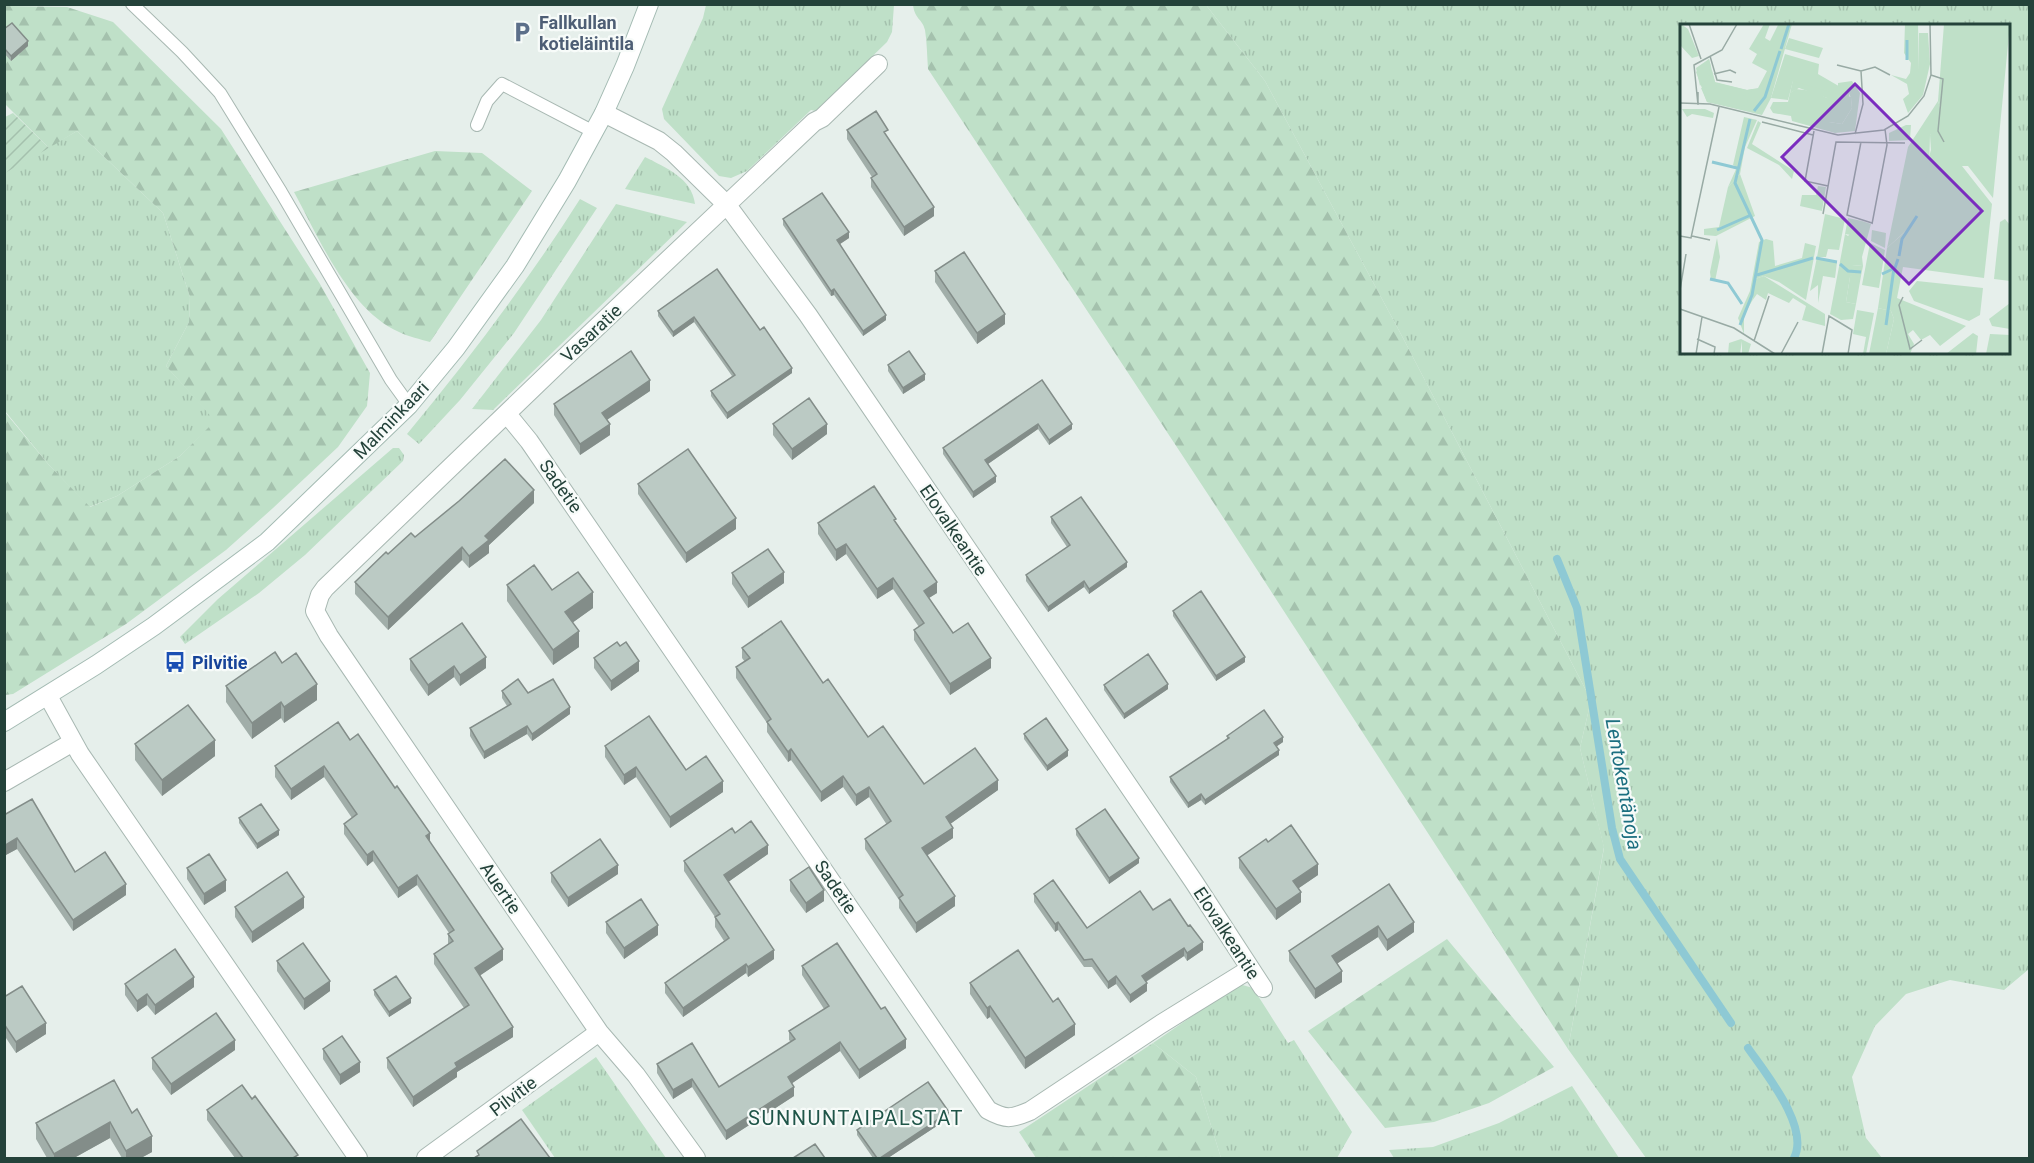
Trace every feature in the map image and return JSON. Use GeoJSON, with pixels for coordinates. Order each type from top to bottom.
{"type":"FeatureCollection","features":[{"type":"Feature","properties":{"kind":"street","name":"Malminkaari"},"geometry":{"type":"LineString","coordinates":[[4,722],[48,696],[154,626],[267,542],[409,405],[456,348],[515,266],[594,132],[633,46],[649,4]]}},
{"type":"Feature","properties":{"kind":"street","name":"Vasaratie"},"geometry":{"type":"LineString","coordinates":[[315,611],[325,588],[559,363],[878,64]]}},
{"type":"Feature","properties":{"kind":"street","name":"Elovalkeantie"},"geometry":{"type":"LineString","coordinates":[[604,112],[659,141],[727,205],[808,315],[1194,882],[1263,988]]}},
{"type":"Feature","properties":{"kind":"street","name":"Sadetie"},"geometry":{"type":"LineString","coordinates":[[507,414],[529,441],[988,1110],[1002,1117],[1013,1117],[1030,1111],[1161,1024],[1250,969]]}},
{"type":"Feature","properties":{"kind":"street","name":"Auertie"},"geometry":{"type":"LineString","coordinates":[[315,611],[323,627],[599,1032],[636,1075],[696,1158]]}},
{"type":"Feature","properties":{"kind":"street"},"geometry":{"type":"LineString","coordinates":[[48,696],[73,742],[357,1158]]}},
{"type":"Feature","properties":{"kind":"street"},"geometry":{"type":"LineString","coordinates":[[4,782],[73,742]]}},
{"type":"Feature","properties":{"kind":"street","name":"Pilvitie"},"geometry":{"type":"LineString","coordinates":[[426,1158],[599,1032]]}},
{"type":"Feature","properties":{"kind":"lane"},"geometry":{"type":"LineString","coordinates":[[132,4],[182,52],[220,93],[391,380],[409,405]]}},
{"type":"Feature","properties":{"kind":"lane"},"geometry":{"type":"LineString","coordinates":[[477,125],[487,101],[502,84],[594,132]]}},
{"type":"Feature","properties":{"kind":"green space"},"geometry":{"type":"Polygon","coordinates":[[[706,5],[894,5],[892,32],[887,42],[816,111],[811,110],[747,171],[731,178],[719,176],[664,119],[662,109],[703,18],[706,5]]]}},
{"type":"Feature","properties":{"kind":"green space"},"geometry":{"type":"Polygon","coordinates":[[[913,5],[1206,5],[1265,81],[1403,338],[1591,700],[1580,748],[1604,847],[1568,1049],[1217,508],[928,69],[925,30],[915,14],[913,5]]]}},
{"type":"Feature","properties":{"kind":"green space"},"geometry":{"type":"Polygon","coordinates":[[[1206,5],[2029,5],[2029,969],[2004,990],[1950,980],[1906,994],[1875,1026],[1852,1077],[1866,1138],[1882,1158],[1646,1158],[1568,1049],[1604,848],[1580,748],[1591,700],[1403,338],[1265,81],[1206,5]]]}},
{"type":"Feature","properties":{"kind":"green space"},"geometry":{"type":"Polygon","coordinates":[[[5,6],[67,7],[113,22],[221,129],[320,284],[370,373],[367,406],[338,447],[226,550],[126,624],[13,694],[5,695],[4,411],[49,465],[90,507],[117,496],[180,456],[215,421],[166,366],[189,322],[190,297],[163,213],[77,131],[49,148],[5,104],[5,6]]]}},
{"type":"Feature","properties":{"kind":"green space"},"geometry":{"type":"Polygon","coordinates":[[[13,113],[49,148],[5,173],[5,117],[13,113]]]}},
{"type":"Feature","properties":{"kind":"green space"},"geometry":{"type":"Polygon","coordinates":[[[77,131],[163,213],[190,297],[189,322],[166,366],[216,421],[180,456],[117,496],[89,507],[49,465],[5,411],[4,173],[77,131]]]}},
{"type":"Feature","properties":{"kind":"green space"},"geometry":{"type":"Polygon","coordinates":[[[435,151],[482,153],[532,191],[430,342],[399,332],[381,322],[365,307],[337,271],[294,192],[435,151]]]}},
{"type":"Feature","properties":{"kind":"green space"},"geometry":{"type":"Polygon","coordinates":[[[645,157],[677,175],[689,187],[695,204],[625,189],[645,157]]]}},
{"type":"Feature","properties":{"kind":"green space"},"geometry":{"type":"Polygon","coordinates":[[[580,199],[597,208],[514,333],[460,400],[419,444],[407,434],[497,319],[540,260],[580,199]]]}},
{"type":"Feature","properties":{"kind":"green space"},"geometry":{"type":"Polygon","coordinates":[[[616,204],[687,222],[493,410],[472,409],[541,320],[616,204]]]}},
{"type":"Feature","properties":{"kind":"green space"},"geometry":{"type":"Polygon","coordinates":[[[393,448],[399,448],[404,455],[403,461],[305,555],[259,593],[185,644],[180,637],[218,599],[393,448]]]}},
{"type":"Feature","properties":{"kind":"green space"},"geometry":{"type":"Polygon","coordinates":[[[1447,939],[1554,1067],[1489,1103],[1434,1122],[1385,1128],[1308,1031],[1447,939]]]}},
{"type":"Feature","properties":{"kind":"green space"},"geometry":{"type":"Polygon","coordinates":[[[1239,984],[1253,988],[1288,1043],[1294,1040],[1352,1132],[1337,1158],[1221,1158],[1196,1077],[1153,1043],[1239,984]]]}},
{"type":"Feature","properties":{"kind":"green space"},"geometry":{"type":"Polygon","coordinates":[[[1153,1043],[1196,1077],[1221,1158],[1036,1158],[1019,1132],[1153,1043]]]}},
{"type":"Feature","properties":{"kind":"green space"},"geometry":{"type":"Polygon","coordinates":[[[596,1057],[666,1158],[555,1158],[522,1110],[596,1057]]]}},
{"type":"Feature","properties":{"kind":"green space"},"geometry":{"type":"Polygon","coordinates":[[[1572,1086],[1619,1158],[1394,1158],[1389,1150],[1433,1147],[1499,1123],[1572,1086]]]}},
{"type":"Feature","properties":{"kind":"building"},"geometry":{"type":"Polygon","coordinates":[[[12,23],[28,41],[11,56],[4,48],[4,29],[12,23]]]}},
{"type":"Feature","properties":{"kind":"building"},"geometry":{"type":"Polygon","coordinates":[[[876,111],[888,130],[884,132],[934,207],[904,227],[871,178],[877,174],[847,130],[876,111]]]}},
{"type":"Feature","properties":{"kind":"building"},"geometry":{"type":"Polygon","coordinates":[[[822,193],[849,232],[837,240],[886,315],[863,331],[834,289],[831,291],[783,219],[822,193]]]}},
{"type":"Feature","properties":{"kind":"building"},"geometry":{"type":"Polygon","coordinates":[[[964,252],[1005,314],[977,333],[935,271],[964,252]]]}},
{"type":"Feature","properties":{"kind":"building"},"geometry":{"type":"Polygon","coordinates":[[[717,269],[760,330],[764,327],[792,368],[727,413],[711,391],[735,375],[694,317],[673,332],[658,311],[717,269]]]}},
{"type":"Feature","properties":{"kind":"building"},"geometry":{"type":"Polygon","coordinates":[[[631,351],[650,380],[602,413],[610,424],[580,444],[554,404],[631,351]]]}},
{"type":"Feature","properties":{"kind":"building"},"geometry":{"type":"Polygon","coordinates":[[[909,351],[925,374],[903,388],[888,365],[909,351]]]}},
{"type":"Feature","properties":{"kind":"building"},"geometry":{"type":"Polygon","coordinates":[[[1042,380],[1072,424],[1049,440],[1038,424],[985,460],[996,476],[973,492],[943,448],[1042,380]]]}},
{"type":"Feature","properties":{"kind":"building"},"geometry":{"type":"Polygon","coordinates":[[[809,398],[827,424],[792,449],[773,424],[809,398]]]}},
{"type":"Feature","properties":{"kind":"building"},"geometry":{"type":"Polygon","coordinates":[[[688,449],[736,518],[686,553],[638,484],[688,449]]]}},
{"type":"Feature","properties":{"kind":"building"},"geometry":{"type":"Polygon","coordinates":[[[505,459],[534,490],[485,536],[489,540],[469,556],[462,547],[388,617],[355,582],[386,552],[388,554],[411,533],[415,537],[505,459]]]}},
{"type":"Feature","properties":{"kind":"building"},"geometry":{"type":"Polygon","coordinates":[[[874,486],[896,519],[894,520],[937,582],[924,591],[953,633],[968,623],[991,658],[950,684],[914,630],[924,623],[893,578],[877,589],[846,544],[836,550],[818,523],[874,486]]]}},
{"type":"Feature","properties":{"kind":"building"},"geometry":{"type":"Polygon","coordinates":[[[1081,497],[1127,562],[1089,589],[1084,581],[1048,607],[1026,575],[1070,545],[1051,517],[1081,497]]]}},
{"type":"Feature","properties":{"kind":"building"},"geometry":{"type":"Polygon","coordinates":[[[768,549],[784,572],[748,597],[732,573],[768,549]]]}},
{"type":"Feature","properties":{"kind":"building"},"geometry":{"type":"Polygon","coordinates":[[[534,565],[552,590],[578,572],[593,592],[565,612],[579,631],[553,650],[507,585],[534,565]]]}},
{"type":"Feature","properties":{"kind":"building"},"geometry":{"type":"Polygon","coordinates":[[[1201,591],[1245,657],[1216,676],[1173,611],[1201,591]]]}},
{"type":"Feature","properties":{"kind":"building"},"geometry":{"type":"Polygon","coordinates":[[[781,621],[823,683],[828,679],[868,737],[883,726],[924,784],[975,748],[998,780],[946,817],[953,828],[922,848],[955,896],[916,923],[899,898],[903,895],[865,839],[891,821],[869,787],[856,795],[843,776],[821,792],[791,749],[788,752],[767,722],[771,719],[736,667],[750,658],[742,648],[781,621]]]}},
{"type":"Feature","properties":{"kind":"building"},"geometry":{"type":"Polygon","coordinates":[[[462,623],[486,657],[460,675],[454,666],[428,685],[410,659],[462,623]]]}},
{"type":"Feature","properties":{"kind":"building"},"geometry":{"type":"Polygon","coordinates":[[[617,642],[620,646],[626,642],[639,661],[611,681],[594,658],[617,642]]]}},
{"type":"Feature","properties":{"kind":"building"},"geometry":{"type":"Polygon","coordinates":[[[275,652],[282,663],[296,653],[317,684],[284,707],[281,702],[252,723],[226,686],[275,652]]]}},
{"type":"Feature","properties":{"kind":"building"},"geometry":{"type":"Polygon","coordinates":[[[1148,654],[1168,684],[1124,714],[1104,685],[1148,654]]]}},
{"type":"Feature","properties":{"kind":"building"},"geometry":{"type":"Polygon","coordinates":[[[518,679],[528,693],[553,679],[570,707],[532,734],[527,726],[484,752],[470,728],[511,704],[502,691],[518,679]]]}},
{"type":"Feature","properties":{"kind":"building"},"geometry":{"type":"Polygon","coordinates":[[[188,705],[215,740],[162,780],[135,744],[188,705]]]}},
{"type":"Feature","properties":{"kind":"building"},"geometry":{"type":"Polygon","coordinates":[[[1264,710],[1283,737],[1274,743],[1279,750],[1205,800],[1201,794],[1188,803],[1170,777],[1229,738],[1227,736],[1264,710]]]}},
{"type":"Feature","properties":{"kind":"building"},"geometry":{"type":"Polygon","coordinates":[[[649,716],[686,770],[706,756],[723,781],[670,817],[636,767],[624,775],[605,746],[649,716]]]}},
{"type":"Feature","properties":{"kind":"building"},"geometry":{"type":"Polygon","coordinates":[[[1046,718],[1068,750],[1047,766],[1024,734],[1046,718]]]}},
{"type":"Feature","properties":{"kind":"building"},"geometry":{"type":"Polygon","coordinates":[[[338,722],[350,740],[358,734],[395,788],[397,786],[430,833],[426,836],[503,949],[475,968],[513,1027],[455,1063],[457,1067],[413,1097],[387,1058],[469,1005],[434,954],[453,941],[448,934],[454,930],[417,875],[398,888],[373,851],[367,855],[344,824],[357,814],[324,766],[291,789],[275,766],[338,722]]]}},
{"type":"Feature","properties":{"kind":"building"},"geometry":{"type":"Polygon","coordinates":[[[32,799],[75,872],[105,852],[126,884],[73,920],[17,838],[4,846],[4,815],[32,799]]]}},
{"type":"Feature","properties":{"kind":"building"},"geometry":{"type":"Polygon","coordinates":[[[261,804],[279,830],[257,844],[239,818],[261,804]]]}},
{"type":"Feature","properties":{"kind":"building"},"geometry":{"type":"Polygon","coordinates":[[[1105,809],[1139,858],[1109,878],[1076,829],[1105,809]]]}},
{"type":"Feature","properties":{"kind":"building"},"geometry":{"type":"Polygon","coordinates":[[[751,821],[768,845],[724,875],[774,950],[748,967],[746,964],[683,1008],[665,983],[729,938],[715,917],[720,914],[684,861],[732,828],[735,833],[751,821]]]}},
{"type":"Feature","properties":{"kind":"building"},"geometry":{"type":"Polygon","coordinates":[[[1291,825],[1318,864],[1293,881],[1301,892],[1276,909],[1239,858],[1266,839],[1268,842],[1291,825]]]}},
{"type":"Feature","properties":{"kind":"building"},"geometry":{"type":"Polygon","coordinates":[[[600,839],[618,865],[568,898],[551,873],[600,839]]]}},
{"type":"Feature","properties":{"kind":"building"},"geometry":{"type":"Polygon","coordinates":[[[209,854],[226,880],[204,894],[187,868],[209,854]]]}},
{"type":"Feature","properties":{"kind":"building"},"geometry":{"type":"Polygon","coordinates":[[[809,867],[824,890],[806,903],[790,880],[809,867]]]}},
{"type":"Feature","properties":{"kind":"building"},"geometry":{"type":"Polygon","coordinates":[[[287,872],[304,897],[252,932],[235,907],[287,872]]]}},
{"type":"Feature","properties":{"kind":"building"},"geometry":{"type":"Polygon","coordinates":[[[1053,880],[1087,928],[1140,891],[1153,910],[1170,899],[1188,926],[1190,925],[1203,942],[1187,953],[1184,948],[1142,976],[1147,983],[1130,995],[1116,976],[1108,982],[1092,959],[1084,960],[1058,922],[1055,924],[1034,894],[1053,880]]]}},
{"type":"Feature","properties":{"kind":"building"},"geometry":{"type":"Polygon","coordinates":[[[1389,884],[1414,922],[1387,940],[1378,926],[1332,956],[1342,971],[1315,989],[1289,951],[1389,884]]]}},
{"type":"Feature","properties":{"kind":"building"},"geometry":{"type":"Polygon","coordinates":[[[641,899],[658,925],[624,948],[606,922],[641,899]]]}},
{"type":"Feature","properties":{"kind":"building"},"geometry":{"type":"Polygon","coordinates":[[[303,943],[330,981],[304,999],[277,961],[303,943]]]}},
{"type":"Feature","properties":{"kind":"building"},"geometry":{"type":"Polygon","coordinates":[[[837,943],[881,1009],[885,1007],[906,1039],[859,1070],[840,1042],[788,1077],[794,1087],[726,1131],[692,1079],[673,1090],[657,1064],[692,1043],[719,1087],[795,1039],[789,1031],[829,1006],[802,966],[837,943]]]}},
{"type":"Feature","properties":{"kind":"building"},"geometry":{"type":"Polygon","coordinates":[[[175,949],[194,977],[155,1005],[147,994],[137,1001],[125,984],[175,949]]]}},
{"type":"Feature","properties":{"kind":"building"},"geometry":{"type":"Polygon","coordinates":[[[1018,950],[1053,1002],[1058,998],[1075,1024],[1025,1058],[990,1006],[987,1008],[970,983],[1018,950]]]}},
{"type":"Feature","properties":{"kind":"building"},"geometry":{"type":"Polygon","coordinates":[[[396,976],[411,998],[389,1012],[374,990],[396,976]]]}},
{"type":"Feature","properties":{"kind":"building"},"geometry":{"type":"Polygon","coordinates":[[[22,986],[46,1023],[16,1042],[4,1024],[4,997],[22,986]]]}},
{"type":"Feature","properties":{"kind":"building"},"geometry":{"type":"Polygon","coordinates":[[[216,1013],[235,1040],[171,1084],[152,1058],[216,1013]]]}},
{"type":"Feature","properties":{"kind":"building"},"geometry":{"type":"Polygon","coordinates":[[[342,1036],[360,1062],[340,1075],[323,1049],[342,1036]]]}},
{"type":"Feature","properties":{"kind":"building"},"geometry":{"type":"Polygon","coordinates":[[[114,1080],[132,1113],[137,1109],[152,1136],[126,1151],[110,1122],[54,1154],[36,1123],[114,1080]]]}},
{"type":"Feature","properties":{"kind":"building"},"geometry":{"type":"Polygon","coordinates":[[[928,1082],[949,1112],[877,1158],[857,1130],[928,1082]]]}},
{"type":"Feature","properties":{"kind":"building"},"geometry":{"type":"Polygon","coordinates":[[[242,1085],[252,1099],[255,1096],[298,1155],[293,1158],[243,1158],[207,1110],[242,1085]]]}},
{"type":"Feature","properties":{"kind":"building"},"geometry":{"type":"Polygon","coordinates":[[[521,1119],[550,1158],[474,1158],[479,1155],[477,1151],[521,1119]]]}},
{"type":"Feature","properties":{"kind":"building"},"geometry":{"type":"Polygon","coordinates":[[[815,1144],[825,1158],[793,1158],[815,1144]]]}},
{"type":"Feature","properties":{"kind":"waterway","name":"Lentokentänoja"},"geometry":{"type":"LineString","coordinates":[[1557,559],[1577,608],[1612,828],[1620,859],[1731,1023]]}},
{"type":"Feature","properties":{"kind":"waterway","name":"Lentokentänoja"},"geometry":{"type":"LineString","coordinates":[[1748,1048],[1775,1086],[1791,1116],[1796,1131],[1797,1145],[1794,1158]]}},
{"type":"Feature","properties":{"kind":"place","name":"Fallkullan kotieläintila"},"geometry":{"type":"Point","coordinates":[522,32]}},
{"type":"Feature","properties":{"kind":"place","name":"Pilvitie"},"geometry":{"type":"Point","coordinates":[175,662]}},
{"type":"Feature","properties":{"kind":"district","name":"SUNNUNTAIPALSTAT"},"geometry":{"type":"Point","coordinates":[856,1118]}}]}
